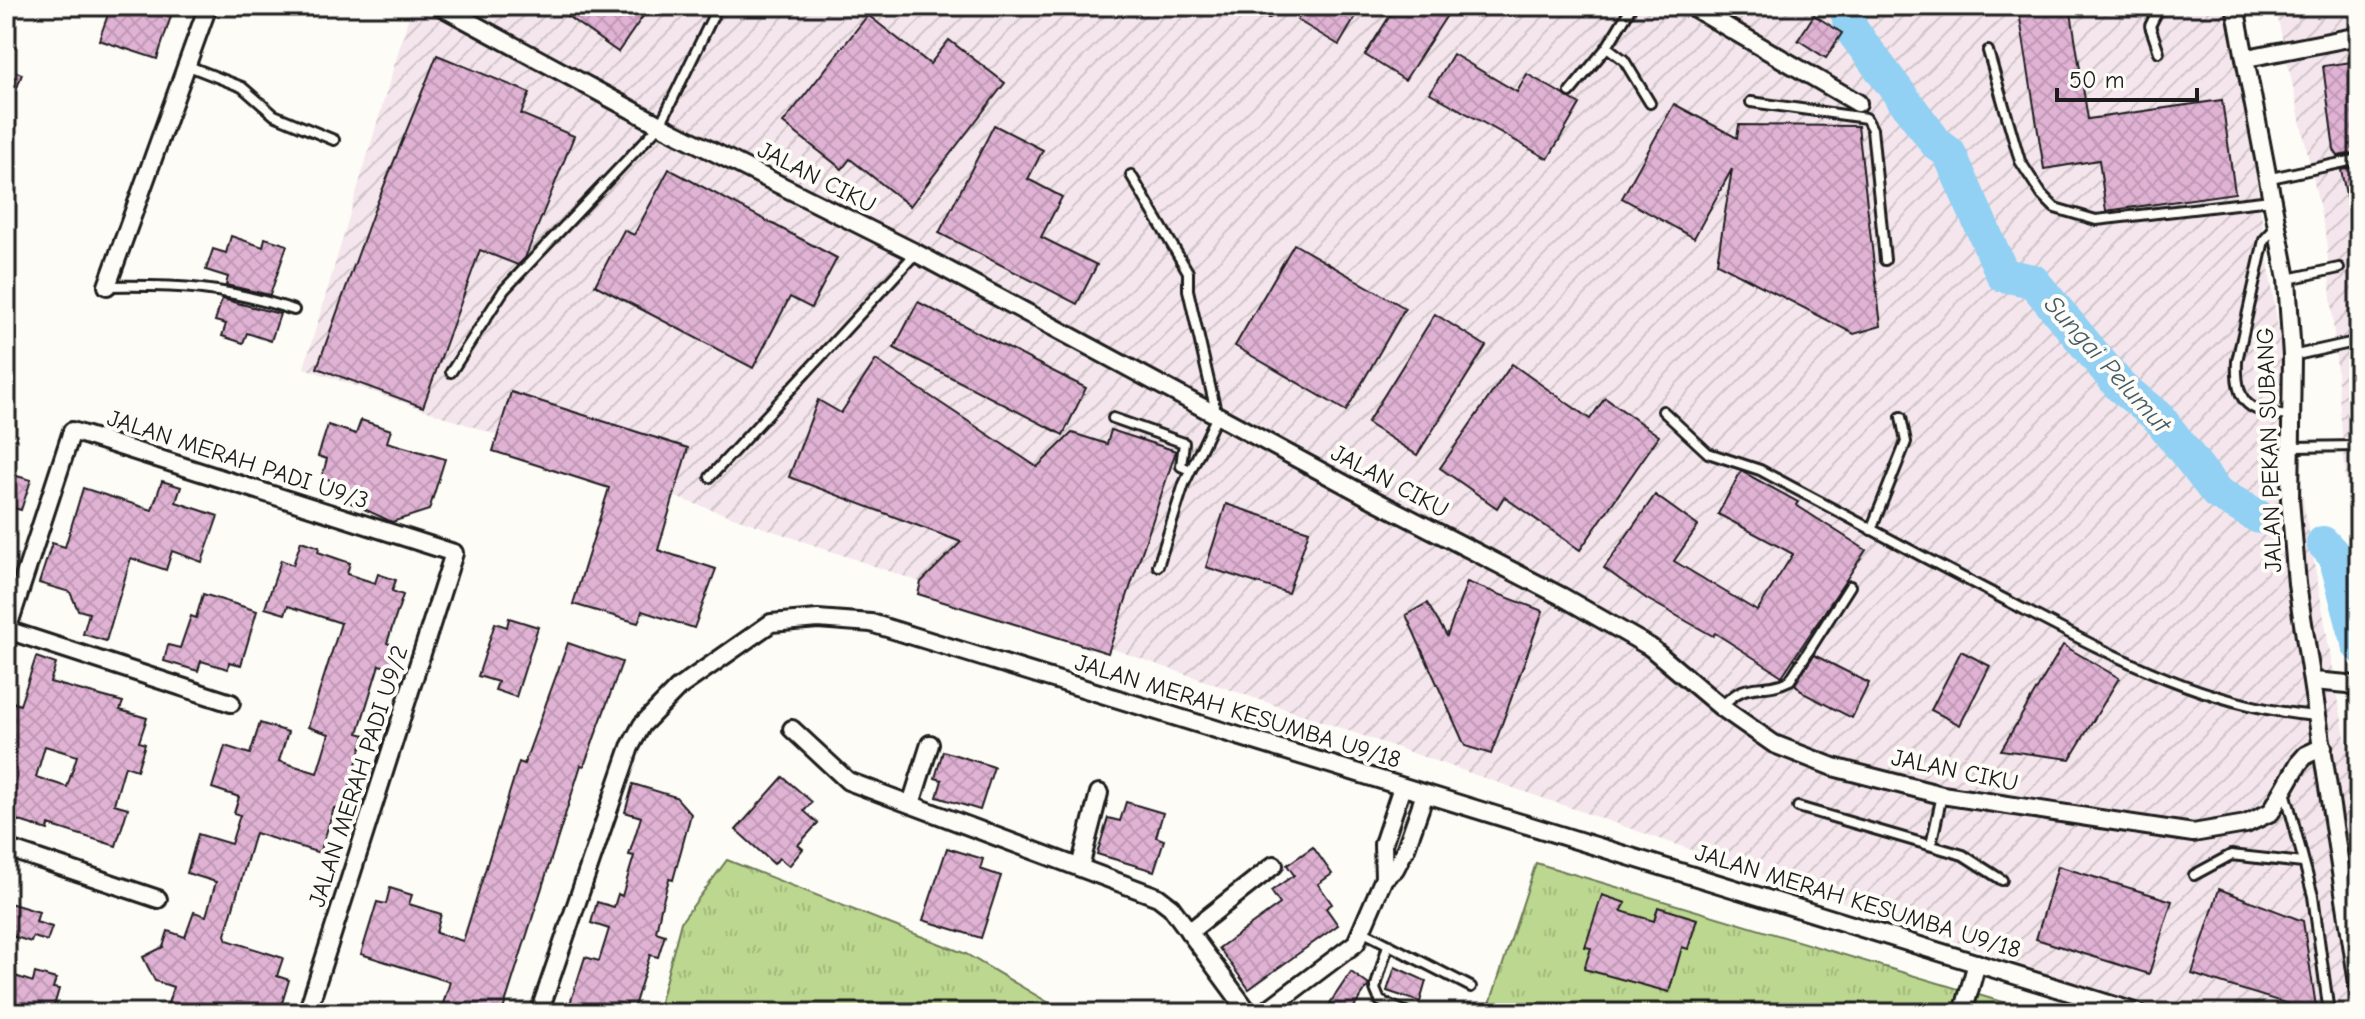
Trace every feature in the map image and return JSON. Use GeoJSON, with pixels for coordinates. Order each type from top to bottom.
{"type":"FeatureCollection","features":[{"type":"Feature","properties":{"kind":"street"},"geometry":{"type":"LineString","coordinates":[[107,286],[208,6]]}},
{"type":"Feature","properties":{"kind":"street","name":"JALAN CIKU"},"geometry":{"type":"LineString","coordinates":[[440,6],[660,125],[916,253],[1217,416],[1574,603],[1650,647],[1721,707],[1774,744],[1833,767],[1942,795],[2193,833],[2246,824],[2271,812],[2306,755],[2323,747]]}},
{"type":"Feature","properties":{"kind":"street"},"geometry":{"type":"LineString","coordinates":[[1691,6],[1858,103]]}},
{"type":"Feature","properties":{"kind":"street","name":"JALAN PEKAN SUBANG"},"geometry":{"type":"LineString","coordinates":[[2235,6],[2287,279],[2292,356],[2290,499],[2297,584],[2359,990]]}},
{"type":"Feature","properties":{"kind":"street"},"geometry":{"type":"LineString","coordinates":[[2247,58],[2359,36]]}},
{"type":"Feature","properties":{"kind":"street","name":"JALAN MERAH PADI U9/3"},"geometry":{"type":"LineString","coordinates":[[6,631],[72,431],[454,553]]}},
{"type":"Feature","properties":{"kind":"street","name":"JALAN MERAH PADI U9/2"},"geometry":{"type":"LineString","coordinates":[[307,1013],[454,553]]}},
{"type":"Feature","properties":{"kind":"street","name":"JALAN MERAH KESUMBA U9/18"},"geometry":{"type":"LineString","coordinates":[[539,1013],[630,747],[642,725],[678,688],[771,623],[818,619],[871,623],[2138,1013]]}},
{"type":"Feature","properties":{"kind":"street"},"geometry":{"type":"LineString","coordinates":[[6,631],[231,703]]}},
{"type":"Feature","properties":{"kind":"street"},"geometry":{"type":"LineString","coordinates":[[2313,681],[2337,682],[2359,689]]}},
{"type":"Feature","properties":{"kind":"street"},"geometry":{"type":"LineString","coordinates":[[792,729],[848,781],[1158,897],[1171,907],[1249,1013]]}},
{"type":"Feature","properties":{"kind":"street"},"geometry":{"type":"LineString","coordinates":[[911,804],[930,744]]}},
{"type":"Feature","properties":{"kind":"street"},"geometry":{"type":"LineString","coordinates":[[1263,1013],[1356,943],[1384,878],[1383,844],[1402,787]]}},
{"type":"Feature","properties":{"kind":"street"},"geometry":{"type":"LineString","coordinates":[[1080,867],[1099,793]]}},
{"type":"Feature","properties":{"kind":"street"},"geometry":{"type":"LineString","coordinates":[[1384,878],[1395,869],[1406,848],[1425,794]]}},
{"type":"Feature","properties":{"kind":"street"},"geometry":{"type":"LineString","coordinates":[[6,848],[158,899]]}},
{"type":"Feature","properties":{"kind":"street"},"geometry":{"type":"LineString","coordinates":[[1189,932],[1274,865]]}},
{"type":"Feature","properties":{"kind":"street"},"geometry":{"type":"LineString","coordinates":[[1963,1013],[1977,963]]}},
{"type":"Feature","properties":{"kind":"lane"},"geometry":{"type":"LineString","coordinates":[[451,372],[504,290],[660,125],[718,6]]}},
{"type":"Feature","properties":{"kind":"lane"},"geometry":{"type":"LineString","coordinates":[[1570,92],[1607,47],[1632,6]]}},
{"type":"Feature","properties":{"kind":"lane"},"geometry":{"type":"LineString","coordinates":[[2159,52],[2150,26],[2160,6]]}},
{"type":"Feature","properties":{"kind":"lane"},"geometry":{"type":"LineString","coordinates":[[1607,47],[1624,60],[1650,103]]}},
{"type":"Feature","properties":{"kind":"lane"},"geometry":{"type":"LineString","coordinates":[[1988,51],[2020,161],[2042,195],[2055,208],[2096,220],[2272,200]]}},
{"type":"Feature","properties":{"kind":"lane"},"geometry":{"type":"LineString","coordinates":[[185,65],[242,87],[274,115],[334,140]]}},
{"type":"Feature","properties":{"kind":"lane"},"geometry":{"type":"LineString","coordinates":[[1833,112],[1839,92]]}},
{"type":"Feature","properties":{"kind":"lane"},"geometry":{"type":"LineString","coordinates":[[1751,102],[1866,118],[1870,123],[1885,260]]}},
{"type":"Feature","properties":{"kind":"lane"},"geometry":{"type":"LineString","coordinates":[[2266,179],[2359,159]]}},
{"type":"Feature","properties":{"kind":"lane"},"geometry":{"type":"LineString","coordinates":[[1131,175],[1188,272],[1188,290],[1217,416],[1190,470],[1158,566]]}},
{"type":"Feature","properties":{"kind":"lane"},"geometry":{"type":"LineString","coordinates":[[2277,226],[2264,240],[2236,380],[2240,394],[2255,411],[2291,416]]}},
{"type":"Feature","properties":{"kind":"lane"},"geometry":{"type":"LineString","coordinates":[[710,477],[916,253]]}},
{"type":"Feature","properties":{"kind":"lane"},"geometry":{"type":"LineString","coordinates":[[2287,279],[2339,268]]}},
{"type":"Feature","properties":{"kind":"lane"},"geometry":{"type":"LineString","coordinates":[[107,286],[191,285],[248,295],[294,310]]}},
{"type":"Feature","properties":{"kind":"lane"},"geometry":{"type":"LineString","coordinates":[[2292,356],[2359,341]]}},
{"type":"Feature","properties":{"kind":"lane"},"geometry":{"type":"LineString","coordinates":[[1663,411],[1708,453],[1760,470],[2123,661],[2216,698],[2276,713],[2318,716]]}},
{"type":"Feature","properties":{"kind":"lane"},"geometry":{"type":"LineString","coordinates":[[1871,530],[1906,442],[1901,417]]}},
{"type":"Feature","properties":{"kind":"lane"},"geometry":{"type":"LineString","coordinates":[[1113,418],[1184,443],[1181,466],[1190,470]]}},
{"type":"Feature","properties":{"kind":"lane"},"geometry":{"type":"LineString","coordinates":[[2292,447],[2359,446]]}},
{"type":"Feature","properties":{"kind":"lane"},"geometry":{"type":"LineString","coordinates":[[1721,707],[1735,692],[1748,687],[1777,687],[1790,680],[1850,586]]}},
{"type":"Feature","properties":{"kind":"lane"},"geometry":{"type":"LineString","coordinates":[[2284,789],[2313,896],[2329,1013]]}},
{"type":"Feature","properties":{"kind":"lane"},"geometry":{"type":"LineString","coordinates":[[1931,845],[1942,795]]}},
{"type":"Feature","properties":{"kind":"lane"},"geometry":{"type":"LineString","coordinates":[[1798,807],[1963,855],[2002,880]]}},
{"type":"Feature","properties":{"kind":"lane"},"geometry":{"type":"LineString","coordinates":[[2194,875],[2231,855],[2303,863]]}},
{"type":"Feature","properties":{"kind":"lane"},"geometry":{"type":"LineString","coordinates":[[1362,931],[1471,987]]}},
{"type":"Feature","properties":{"kind":"lane"},"geometry":{"type":"LineString","coordinates":[[1388,945],[1375,989],[1380,1001],[1408,1013]]}},
{"type":"Feature","properties":{"kind":"shaded area"},"geometry":{"type":"Polygon","coordinates":[[[412,6],[2231,6],[2301,488],[2359,816],[2359,1013],[2161,1013],[304,368],[412,6]]]}},
{"type":"Feature","properties":{"kind":"shaded area"},"geometry":{"type":"Polygon","coordinates":[[[2275,6],[2359,6],[2359,567],[2347,494],[2326,237],[2275,6]]]}},
{"type":"Feature","properties":{"kind":"green space"},"geometry":{"type":"Polygon","coordinates":[[[727,860],[966,954],[1066,1013],[657,1013],[681,922],[727,860]]]}},
{"type":"Feature","properties":{"kind":"green space"},"geometry":{"type":"Polygon","coordinates":[[[1536,863],[2039,1013],[1487,1013],[1536,863]]]}},
{"type":"Feature","properties":{"kind":"building"},"geometry":{"type":"Polygon","coordinates":[[[111,6],[142,6],[171,16],[157,59],[99,40],[111,6]]]}},
{"type":"Feature","properties":{"kind":"building"},"geometry":{"type":"Polygon","coordinates":[[[553,6],[650,6],[618,52],[553,6]]]}},
{"type":"Feature","properties":{"kind":"building"},"geometry":{"type":"Polygon","coordinates":[[[1306,6],[1362,6],[1339,45],[1297,20],[1306,6]]]}},
{"type":"Feature","properties":{"kind":"building"},"geometry":{"type":"Polygon","coordinates":[[[1396,6],[1453,6],[1405,80],[1365,55],[1396,6]]]}},
{"type":"Feature","properties":{"kind":"building"},"geometry":{"type":"Polygon","coordinates":[[[2018,6],[2070,6],[2088,119],[2222,100],[2235,193],[2106,211],[2099,160],[2044,169],[2018,6]]]}},
{"type":"Feature","properties":{"kind":"building"},"geometry":{"type":"Polygon","coordinates":[[[868,15],[930,64],[949,40],[1005,83],[910,206],[850,159],[842,169],[783,123],[868,15]]]}},
{"type":"Feature","properties":{"kind":"building"},"geometry":{"type":"Polygon","coordinates":[[[1814,15],[1842,33],[1826,58],[1798,40],[1814,15]]]}},
{"type":"Feature","properties":{"kind":"building"},"geometry":{"type":"Polygon","coordinates":[[[1453,54],[1517,92],[1527,74],[1580,104],[1548,159],[1430,93],[1453,54]]]}},
{"type":"Feature","properties":{"kind":"building"},"geometry":{"type":"Polygon","coordinates":[[[437,55],[530,93],[521,114],[574,136],[525,258],[518,265],[480,250],[423,407],[317,368],[373,213],[437,55]]]}},
{"type":"Feature","properties":{"kind":"building"},"geometry":{"type":"Polygon","coordinates":[[[2359,61],[2359,152],[2338,156],[2334,150],[2323,66],[2359,61]]]}},
{"type":"Feature","properties":{"kind":"building"},"geometry":{"type":"Polygon","coordinates":[[[6,68],[22,74],[8,113],[6,113],[6,68]]]}},
{"type":"Feature","properties":{"kind":"building"},"geometry":{"type":"Polygon","coordinates":[[[1674,104],[1737,138],[1739,125],[1858,126],[1881,326],[1854,334],[1717,263],[1732,169],[1694,238],[1622,198],[1674,104]]]}},
{"type":"Feature","properties":{"kind":"building"},"geometry":{"type":"Polygon","coordinates":[[[994,125],[1043,150],[1028,179],[1062,197],[1041,237],[1097,265],[1077,304],[939,233],[994,125]]]}},
{"type":"Feature","properties":{"kind":"building"},"geometry":{"type":"Polygon","coordinates":[[[2359,166],[2359,223],[2352,224],[2341,170],[2359,166]]]}},
{"type":"Feature","properties":{"kind":"building"},"geometry":{"type":"Polygon","coordinates":[[[669,169],[837,258],[811,308],[790,297],[753,368],[595,285],[624,230],[634,235],[669,169]]]}},
{"type":"Feature","properties":{"kind":"building"},"geometry":{"type":"Polygon","coordinates":[[[231,236],[263,247],[265,238],[287,245],[270,295],[226,285],[228,277],[206,270],[213,249],[226,253],[231,236]]]}},
{"type":"Feature","properties":{"kind":"building"},"geometry":{"type":"Polygon","coordinates":[[[1294,244],[1405,308],[1346,411],[1235,346],[1294,244]]]}},
{"type":"Feature","properties":{"kind":"building"},"geometry":{"type":"Polygon","coordinates":[[[222,299],[280,314],[271,341],[247,333],[243,343],[222,336],[226,324],[215,321],[222,299]]]}},
{"type":"Feature","properties":{"kind":"building"},"geometry":{"type":"Polygon","coordinates":[[[918,302],[1086,388],[1063,435],[894,348],[918,302]]]}},
{"type":"Feature","properties":{"kind":"building"},"geometry":{"type":"Polygon","coordinates":[[[1435,314],[1486,346],[1417,455],[1367,423],[1435,314]]]}},
{"type":"Feature","properties":{"kind":"building"},"geometry":{"type":"Polygon","coordinates":[[[876,360],[1037,467],[1072,433],[1107,444],[1111,430],[1176,451],[1108,653],[918,594],[921,582],[961,542],[789,477],[818,400],[841,413],[876,360]]]}},
{"type":"Feature","properties":{"kind":"building"},"geometry":{"type":"Polygon","coordinates":[[[1512,364],[1590,419],[1605,398],[1659,436],[1580,550],[1504,497],[1497,508],[1440,468],[1512,364]]]}},
{"type":"Feature","properties":{"kind":"building"},"geometry":{"type":"Polygon","coordinates":[[[511,392],[688,448],[658,550],[716,569],[694,628],[642,611],[638,623],[573,604],[609,488],[493,451],[511,392]]]}},
{"type":"Feature","properties":{"kind":"building"},"geometry":{"type":"Polygon","coordinates":[[[361,420],[391,430],[387,442],[445,459],[429,510],[392,522],[351,503],[353,497],[339,492],[342,484],[322,477],[327,459],[318,456],[328,425],[356,434],[361,420]]]}},
{"type":"Feature","properties":{"kind":"building"},"geometry":{"type":"Polygon","coordinates":[[[1741,471],[1798,502],[1796,505],[1866,550],[1782,676],[1715,633],[1713,636],[1647,599],[1604,568],[1655,495],[1698,526],[1674,561],[1757,611],[1793,554],[1718,514],[1741,471]]]}},
{"type":"Feature","properties":{"kind":"building"},"geometry":{"type":"Polygon","coordinates":[[[6,473],[31,480],[21,510],[6,506],[6,473]]]}},
{"type":"Feature","properties":{"kind":"building"},"geometry":{"type":"Polygon","coordinates":[[[162,481],[181,487],[176,502],[218,516],[202,562],[172,551],[166,570],[131,558],[106,641],[83,634],[89,613],[78,610],[70,592],[39,583],[52,543],[65,547],[83,488],[152,510],[162,481]]]}},
{"type":"Feature","properties":{"kind":"building"},"geometry":{"type":"Polygon","coordinates":[[[1226,504],[1309,531],[1288,593],[1206,567],[1226,504]]]}},
{"type":"Feature","properties":{"kind":"building"},"geometry":{"type":"Polygon","coordinates":[[[301,541],[319,547],[318,552],[350,563],[347,574],[375,583],[378,574],[396,580],[392,591],[403,595],[387,643],[398,647],[391,668],[379,665],[358,733],[365,735],[350,784],[358,786],[353,802],[345,799],[342,810],[334,808],[320,853],[255,833],[225,935],[227,940],[283,958],[277,976],[289,980],[279,1013],[223,1013],[205,1007],[199,1008],[198,1013],[165,1013],[173,987],[155,981],[143,957],[163,947],[168,931],[185,937],[194,912],[206,916],[216,882],[187,873],[198,834],[231,844],[240,815],[234,813],[239,797],[212,788],[225,746],[250,754],[260,723],[288,732],[279,761],[317,773],[329,734],[308,727],[341,623],[288,606],[285,614],[265,608],[281,560],[293,565],[301,541]]]}},
{"type":"Feature","properties":{"kind":"building"},"geometry":{"type":"Polygon","coordinates":[[[1467,582],[1543,611],[1491,754],[1465,746],[1406,615],[1427,603],[1447,636],[1467,582]]]}},
{"type":"Feature","properties":{"kind":"building"},"geometry":{"type":"Polygon","coordinates":[[[203,594],[257,611],[241,665],[229,662],[228,669],[201,661],[198,671],[164,661],[168,645],[180,648],[191,616],[196,618],[203,594]]]}},
{"type":"Feature","properties":{"kind":"building"},"geometry":{"type":"Polygon","coordinates":[[[509,618],[538,627],[516,697],[495,690],[498,682],[478,676],[495,623],[507,627],[509,618]]]}},
{"type":"Feature","properties":{"kind":"building"},"geometry":{"type":"Polygon","coordinates":[[[568,643],[622,662],[584,766],[581,765],[502,1013],[440,1013],[450,982],[361,954],[377,902],[386,904],[390,888],[412,895],[409,904],[441,914],[436,933],[463,941],[519,762],[524,764],[568,643]]]}},
{"type":"Feature","properties":{"kind":"building"},"geometry":{"type":"Polygon","coordinates":[[[2063,645],[2119,678],[2070,759],[2001,750],[2063,645]]]}},
{"type":"Feature","properties":{"kind":"building"},"geometry":{"type":"Polygon","coordinates":[[[1961,651],[1990,666],[1960,725],[1931,710],[1961,651]]]}},
{"type":"Feature","properties":{"kind":"building"},"geometry":{"type":"Polygon","coordinates":[[[1814,655],[1869,683],[1852,718],[1805,694],[1795,684],[1814,655]]]}},
{"type":"Feature","properties":{"kind":"building"},"geometry":{"type":"Polygon","coordinates":[[[36,657],[56,664],[50,682],[123,702],[120,710],[147,718],[139,742],[145,744],[137,770],[125,766],[114,804],[128,808],[116,846],[49,825],[48,830],[10,818],[15,805],[6,802],[6,749],[10,734],[6,733],[6,722],[13,702],[20,705],[36,657]],[[45,746],[36,777],[67,787],[77,756],[45,746]]]}},
{"type":"Feature","properties":{"kind":"building"},"geometry":{"type":"Polygon","coordinates":[[[943,751],[994,767],[980,810],[937,797],[942,780],[935,778],[943,751]]]}},
{"type":"Feature","properties":{"kind":"building"},"geometry":{"type":"Polygon","coordinates":[[[783,777],[812,802],[804,811],[818,823],[798,845],[803,849],[789,866],[779,858],[774,864],[736,830],[783,777]]]}},
{"type":"Feature","properties":{"kind":"building"},"geometry":{"type":"Polygon","coordinates":[[[633,784],[676,797],[691,814],[673,880],[669,879],[661,908],[656,932],[665,935],[658,957],[650,955],[632,1013],[578,1013],[568,1010],[585,957],[599,961],[609,929],[591,923],[597,902],[614,907],[618,894],[622,896],[634,856],[629,855],[641,817],[625,812],[633,784]]]}},
{"type":"Feature","properties":{"kind":"building"},"geometry":{"type":"Polygon","coordinates":[[[1126,802],[1163,813],[1156,837],[1164,840],[1154,871],[1097,854],[1108,818],[1120,821],[1126,802]]]}},
{"type":"Feature","properties":{"kind":"building"},"geometry":{"type":"Polygon","coordinates":[[[1313,847],[1332,874],[1318,884],[1332,904],[1326,908],[1338,925],[1249,989],[1219,948],[1280,904],[1271,891],[1294,875],[1287,865],[1313,847]]]}},
{"type":"Feature","properties":{"kind":"building"},"geometry":{"type":"Polygon","coordinates":[[[947,848],[983,859],[980,869],[1001,876],[981,938],[923,920],[947,848]]]}},
{"type":"Feature","properties":{"kind":"building"},"geometry":{"type":"Polygon","coordinates":[[[2058,866],[2172,901],[2149,974],[2036,939],[2058,866]]]}},
{"type":"Feature","properties":{"kind":"building"},"geometry":{"type":"Polygon","coordinates":[[[2219,889],[2303,921],[2317,1013],[2192,974],[2219,889]]]}},
{"type":"Feature","properties":{"kind":"building"},"geometry":{"type":"Polygon","coordinates":[[[1602,895],[1626,903],[1621,911],[1654,921],[1658,907],[1697,919],[1688,949],[1682,947],[1669,992],[1584,969],[1591,948],[1585,947],[1602,895]]]}},
{"type":"Feature","properties":{"kind":"building"},"geometry":{"type":"Polygon","coordinates":[[[6,902],[39,912],[36,922],[52,927],[47,941],[33,937],[31,942],[6,934],[6,902]]]}},
{"type":"Feature","properties":{"kind":"building"},"geometry":{"type":"Polygon","coordinates":[[[1395,967],[1426,981],[1420,1002],[1387,991],[1395,967]]]}},
{"type":"Feature","properties":{"kind":"building"},"geometry":{"type":"Polygon","coordinates":[[[1351,972],[1369,985],[1350,1013],[1345,1013],[1330,1003],[1351,972]]]}},
{"type":"Feature","properties":{"kind":"building"},"geometry":{"type":"Polygon","coordinates":[[[6,973],[33,982],[35,973],[56,979],[53,988],[59,989],[52,1013],[6,1013],[6,973]]]}},
{"type":"Feature","properties":{"kind":"waterway","name":"Sungai Pelumut"},"geometry":{"type":"LineString","coordinates":[[1846,6],[1851,29],[1937,144],[1949,153],[2003,275],[2033,281],[2120,386],[2159,418],[2217,493],[2259,517]]}},
{"type":"Feature","properties":{"kind":"waterway","name":"Sungai Pelumut"},"geometry":{"type":"LineString","coordinates":[[2323,543],[2335,556],[2359,646]]}}]}
